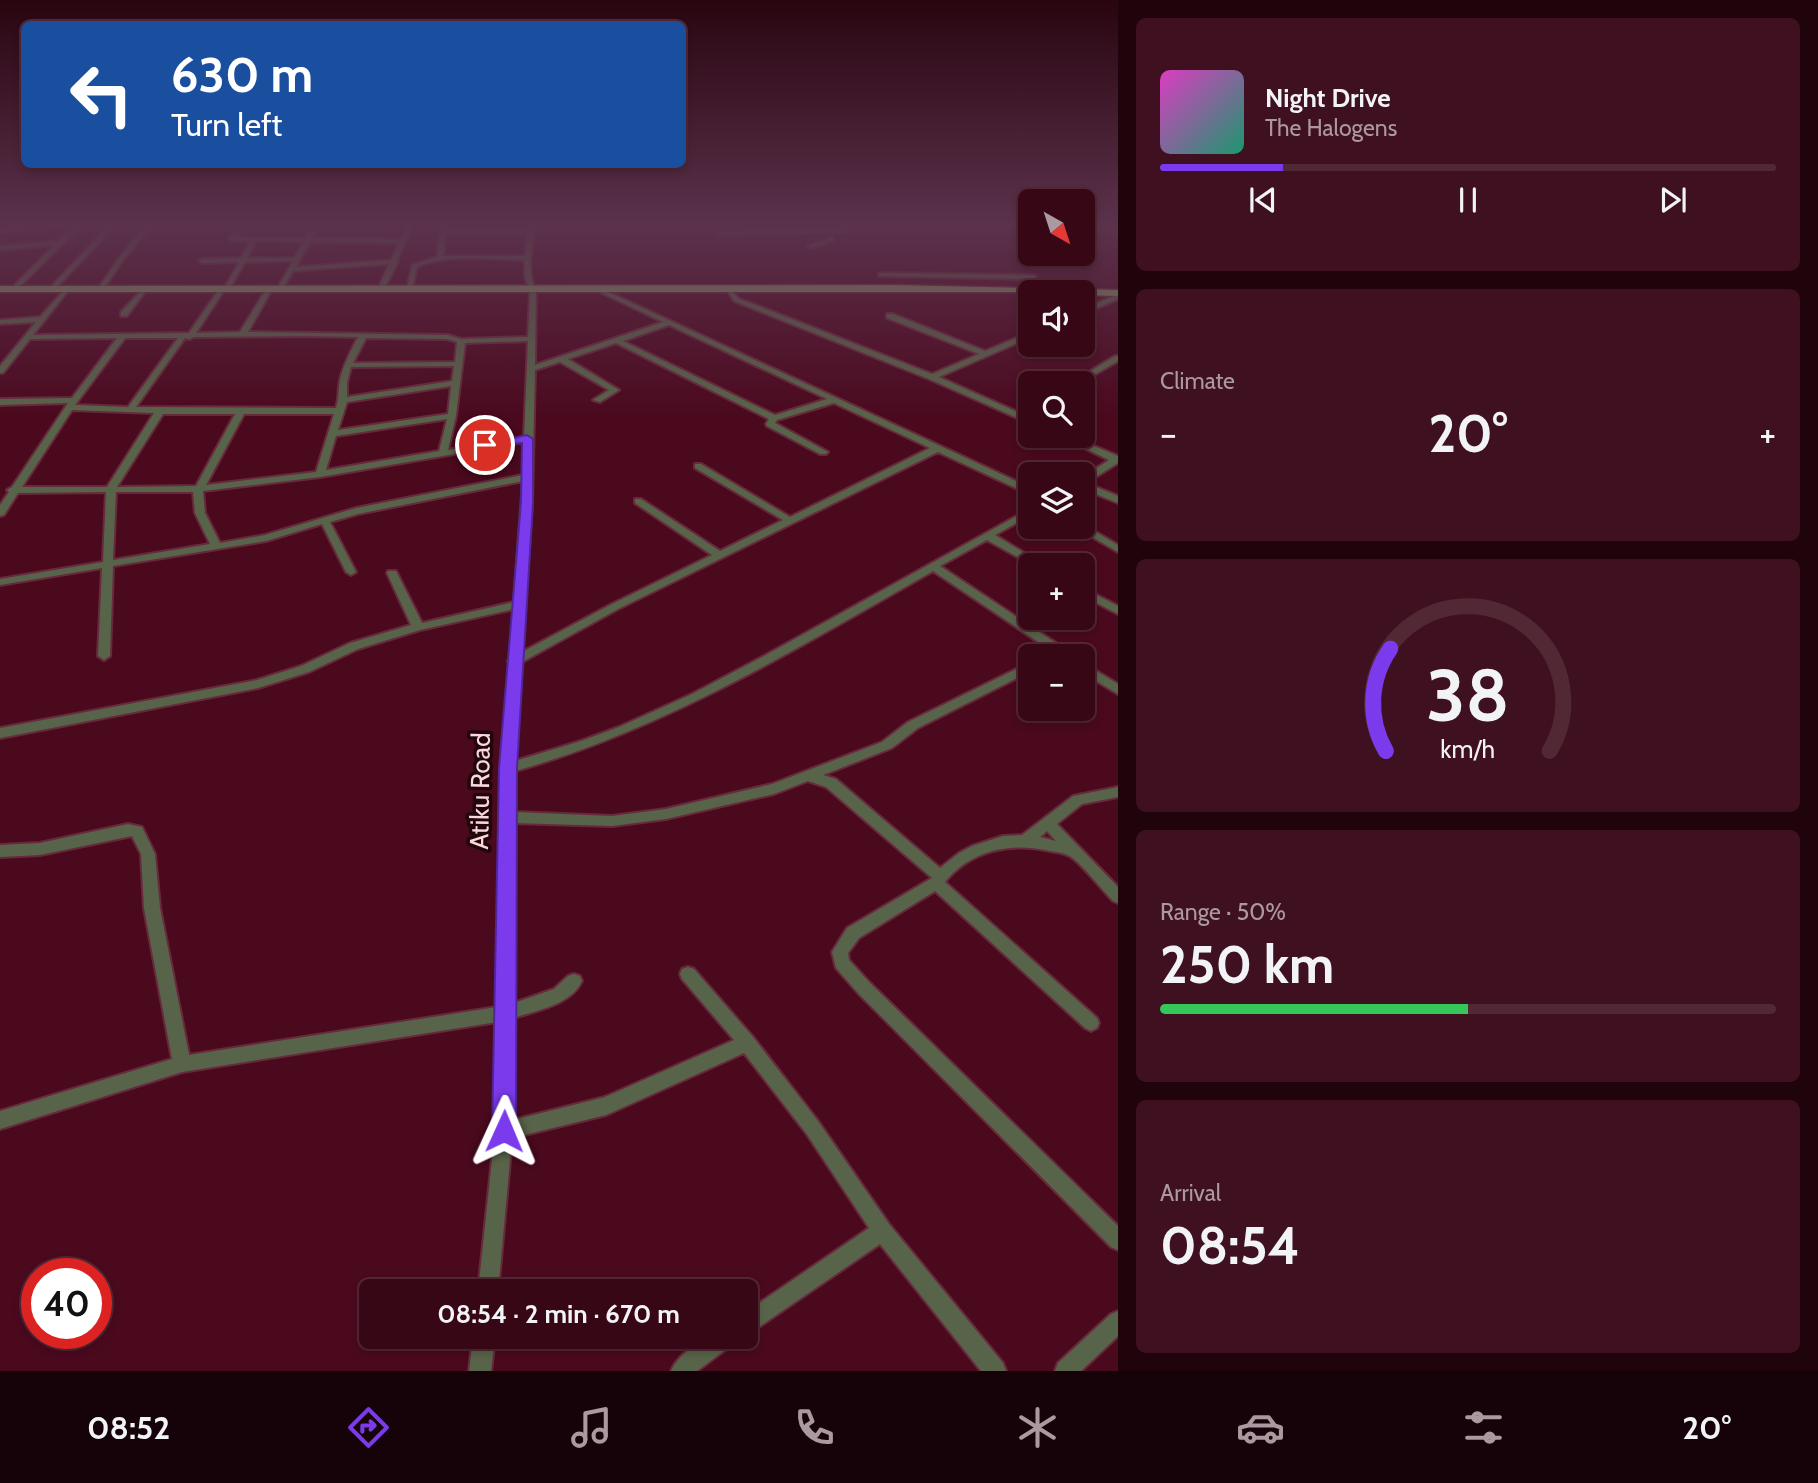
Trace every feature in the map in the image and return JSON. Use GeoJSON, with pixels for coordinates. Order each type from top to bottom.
{"type":"FeatureCollection","features":[{"type":"Feature","properties":{"kind":"main road"},"geometry":{"type":"LineString","coordinates":[[0,290],[1018,291]]}},
{"type":"Feature","properties":{"kind":"main road"},"geometry":{"type":"LineString","coordinates":[[0,290],[973,290],[1118,295]]}},
{"type":"Feature","properties":{"kind":"main road"},"geometry":{"type":"LineString","coordinates":[[1095,294],[1118,295]]}},
{"type":"Feature","properties":{"kind":"street"},"geometry":{"type":"LineString","coordinates":[[130,410],[226,287]]}},
{"type":"Feature","properties":{"kind":"street","name":"Atiku Road"},"geometry":{"type":"LineString","coordinates":[[489,1279],[504,1131],[508,768],[527,499],[533,290]]}},
{"type":"Feature","properties":{"kind":"street"},"geometry":{"type":"LineString","coordinates":[[0,371],[64,292]]}},
{"type":"Feature","properties":{"kind":"street"},"geometry":{"type":"LineString","coordinates":[[124,314],[142,292]]}},
{"type":"Feature","properties":{"kind":"street"},"geometry":{"type":"LineString","coordinates":[[242,336],[268,292]]}},
{"type":"Feature","properties":{"kind":"street"},"geometry":{"type":"LineString","coordinates":[[604,292],[1018,486]]}},
{"type":"Feature","properties":{"kind":"street"},"geometry":{"type":"LineString","coordinates":[[732,292],[736,300],[750,306],[1018,413]]}},
{"type":"Feature","properties":{"kind":"street"},"geometry":{"type":"LineString","coordinates":[[1095,306],[1118,295]]}},
{"type":"Feature","properties":{"kind":"street"},"geometry":{"type":"LineString","coordinates":[[890,316],[986,354]]}},
{"type":"Feature","properties":{"kind":"street"},"geometry":{"type":"LineString","coordinates":[[0,322],[42,320]]}},
{"type":"Feature","properties":{"kind":"street"},"geometry":{"type":"LineString","coordinates":[[531,369],[669,323]]}},
{"type":"Feature","properties":{"kind":"street"},"geometry":{"type":"LineString","coordinates":[[27,337],[363,334],[448,337],[461,341],[533,339]]}},
{"type":"Feature","properties":{"kind":"street"},"geometry":{"type":"LineString","coordinates":[[320,474],[343,400],[342,383],[363,334]]}},
{"type":"Feature","properties":{"kind":"street"},"geometry":{"type":"LineString","coordinates":[[0,513],[12,490],[122,337]]}},
{"type":"Feature","properties":{"kind":"street"},"geometry":{"type":"LineString","coordinates":[[932,377],[1018,340]]}},
{"type":"Feature","properties":{"kind":"street"},"geometry":{"type":"LineString","coordinates":[[443,451],[452,416],[461,341]]}},
{"type":"Feature","properties":{"kind":"street"},"geometry":{"type":"LineString","coordinates":[[618,341],[774,418],[834,400]]}},
{"type":"Feature","properties":{"kind":"street"},"geometry":{"type":"LineString","coordinates":[[1095,371],[1118,358]]}},
{"type":"Feature","properties":{"kind":"street"},"geometry":{"type":"LineString","coordinates":[[563,360],[613,387],[613,393],[597,400]]}},
{"type":"Feature","properties":{"kind":"street"},"geometry":{"type":"LineString","coordinates":[[348,365],[429,369],[457,364]]}},
{"type":"Feature","properties":{"kind":"street"},"geometry":{"type":"LineString","coordinates":[[343,400],[456,383]]}},
{"type":"Feature","properties":{"kind":"street"},"geometry":{"type":"LineString","coordinates":[[0,402],[160,411],[339,411]]}},
{"type":"Feature","properties":{"kind":"street"},"geometry":{"type":"LineString","coordinates":[[104,656],[111,488],[160,411]]}},
{"type":"Feature","properties":{"kind":"street"},"geometry":{"type":"LineString","coordinates":[[216,546],[200,513],[199,489],[208,464],[232,433],[240,412]]}},
{"type":"Feature","properties":{"kind":"street"},"geometry":{"type":"LineString","coordinates":[[332,434],[452,416]]}},
{"type":"Feature","properties":{"kind":"street"},"geometry":{"type":"LineString","coordinates":[[774,418],[770,425],[823,452]]}},
{"type":"Feature","properties":{"kind":"street"},"geometry":{"type":"LineString","coordinates":[[12,490],[199,489],[320,474],[443,451],[527,439]]}},
{"type":"Feature","properties":{"kind":"street"},"geometry":{"type":"LineString","coordinates":[[1090,448],[1117,460]]}},
{"type":"Feature","properties":{"kind":"street"},"geometry":{"type":"LineString","coordinates":[[514,661],[719,555],[936,449]]}},
{"type":"Feature","properties":{"kind":"street"},"geometry":{"type":"LineString","coordinates":[[1095,475],[1117,460]]}},
{"type":"Feature","properties":{"kind":"street"},"geometry":{"type":"LineString","coordinates":[[698,466],[789,520]]}},
{"type":"Feature","properties":{"kind":"street"},"geometry":{"type":"LineString","coordinates":[[0,582],[288,533],[356,511],[527,477]]}},
{"type":"Feature","properties":{"kind":"street"},"geometry":{"type":"LineString","coordinates":[[1095,486],[1118,495]]}},
{"type":"Feature","properties":{"kind":"street"},"geometry":{"type":"LineString","coordinates":[[1095,488],[1118,500]]}},
{"type":"Feature","properties":{"kind":"street"},"geometry":{"type":"LineString","coordinates":[[638,501],[719,555]]}},
{"type":"Feature","properties":{"kind":"street"},"geometry":{"type":"LineString","coordinates":[[508,768],[608,738],[670,711],[761,665],[1018,518]]}},
{"type":"Feature","properties":{"kind":"street"},"geometry":{"type":"LineString","coordinates":[[325,521],[351,572]]}},
{"type":"Feature","properties":{"kind":"street"},"geometry":{"type":"LineString","coordinates":[[988,535],[1019,553]]}},
{"type":"Feature","properties":{"kind":"street"},"geometry":{"type":"LineString","coordinates":[[1095,536],[1118,549]]}},
{"type":"Feature","properties":{"kind":"street"},"geometry":{"type":"LineString","coordinates":[[934,567],[1043,644]]}},
{"type":"Feature","properties":{"kind":"street"},"geometry":{"type":"LineString","coordinates":[[392,573],[418,627]]}},
{"type":"Feature","properties":{"kind":"street"},"geometry":{"type":"LineString","coordinates":[[1095,598],[1118,611]]}},
{"type":"Feature","properties":{"kind":"street"},"geometry":{"type":"LineString","coordinates":[[0,733],[258,684],[305,670],[354,646],[418,627],[519,605]]}},
{"type":"Feature","properties":{"kind":"street"},"geometry":{"type":"LineString","coordinates":[[507,817],[612,821],[666,814],[774,789],[887,745],[913,725],[1018,672]]}},
{"type":"Feature","properties":{"kind":"street"},"geometry":{"type":"LineString","coordinates":[[1095,675],[1118,690]]}},
{"type":"Feature","properties":{"kind":"street"},"geometry":{"type":"LineString","coordinates":[[831,783],[833,765]]}},
{"type":"Feature","properties":{"kind":"street"},"geometry":{"type":"LineString","coordinates":[[808,776],[831,783],[1091,1023]]}},
{"type":"Feature","properties":{"kind":"street"},"geometry":{"type":"LineString","coordinates":[[1025,841],[1078,800],[1118,792]]}},
{"type":"Feature","properties":{"kind":"street"},"geometry":{"type":"LineString","coordinates":[[1048,823],[1118,897]]}},
{"type":"Feature","properties":{"kind":"street"},"geometry":{"type":"LineString","coordinates":[[0,851],[40,849],[128,830],[137,831],[142,836],[148,853],[152,908],[182,1064]]}},
{"type":"Feature","properties":{"kind":"street"},"geometry":{"type":"LineString","coordinates":[[1072,850],[1025,841],[976,850],[938,879],[853,933],[840,952],[842,963],[1118,1240]]}},
{"type":"Feature","properties":{"kind":"street"},"geometry":{"type":"LineString","coordinates":[[688,974],[747,1043],[812,1126],[882,1231],[995,1371]]}},
{"type":"Feature","properties":{"kind":"street"},"geometry":{"type":"LineString","coordinates":[[0,1121],[182,1064],[506,1013],[559,995],[574,981]]}},
{"type":"Feature","properties":{"kind":"street"},"geometry":{"type":"LineString","coordinates":[[504,1131],[606,1106],[747,1043]]}},
{"type":"Feature","properties":{"kind":"street"},"geometry":{"type":"LineString","coordinates":[[758,1316],[882,1231]]}},
{"type":"Feature","properties":{"kind":"street"},"geometry":{"type":"LineString","coordinates":[[1066,1371],[1118,1321]]}},
{"type":"Feature","properties":{"kind":"street"},"geometry":{"type":"LineString","coordinates":[[480,1371],[483,1349]]}},
{"type":"Feature","properties":{"kind":"street"},"geometry":{"type":"LineString","coordinates":[[682,1371],[708,1349]]}},
{"type":"Feature","properties":{"kind":"route"},"geometry":{"type":"LineString","coordinates":[[485,445],[527,439],[527,502],[510,710],[508,768],[504,1131]]}}]}
